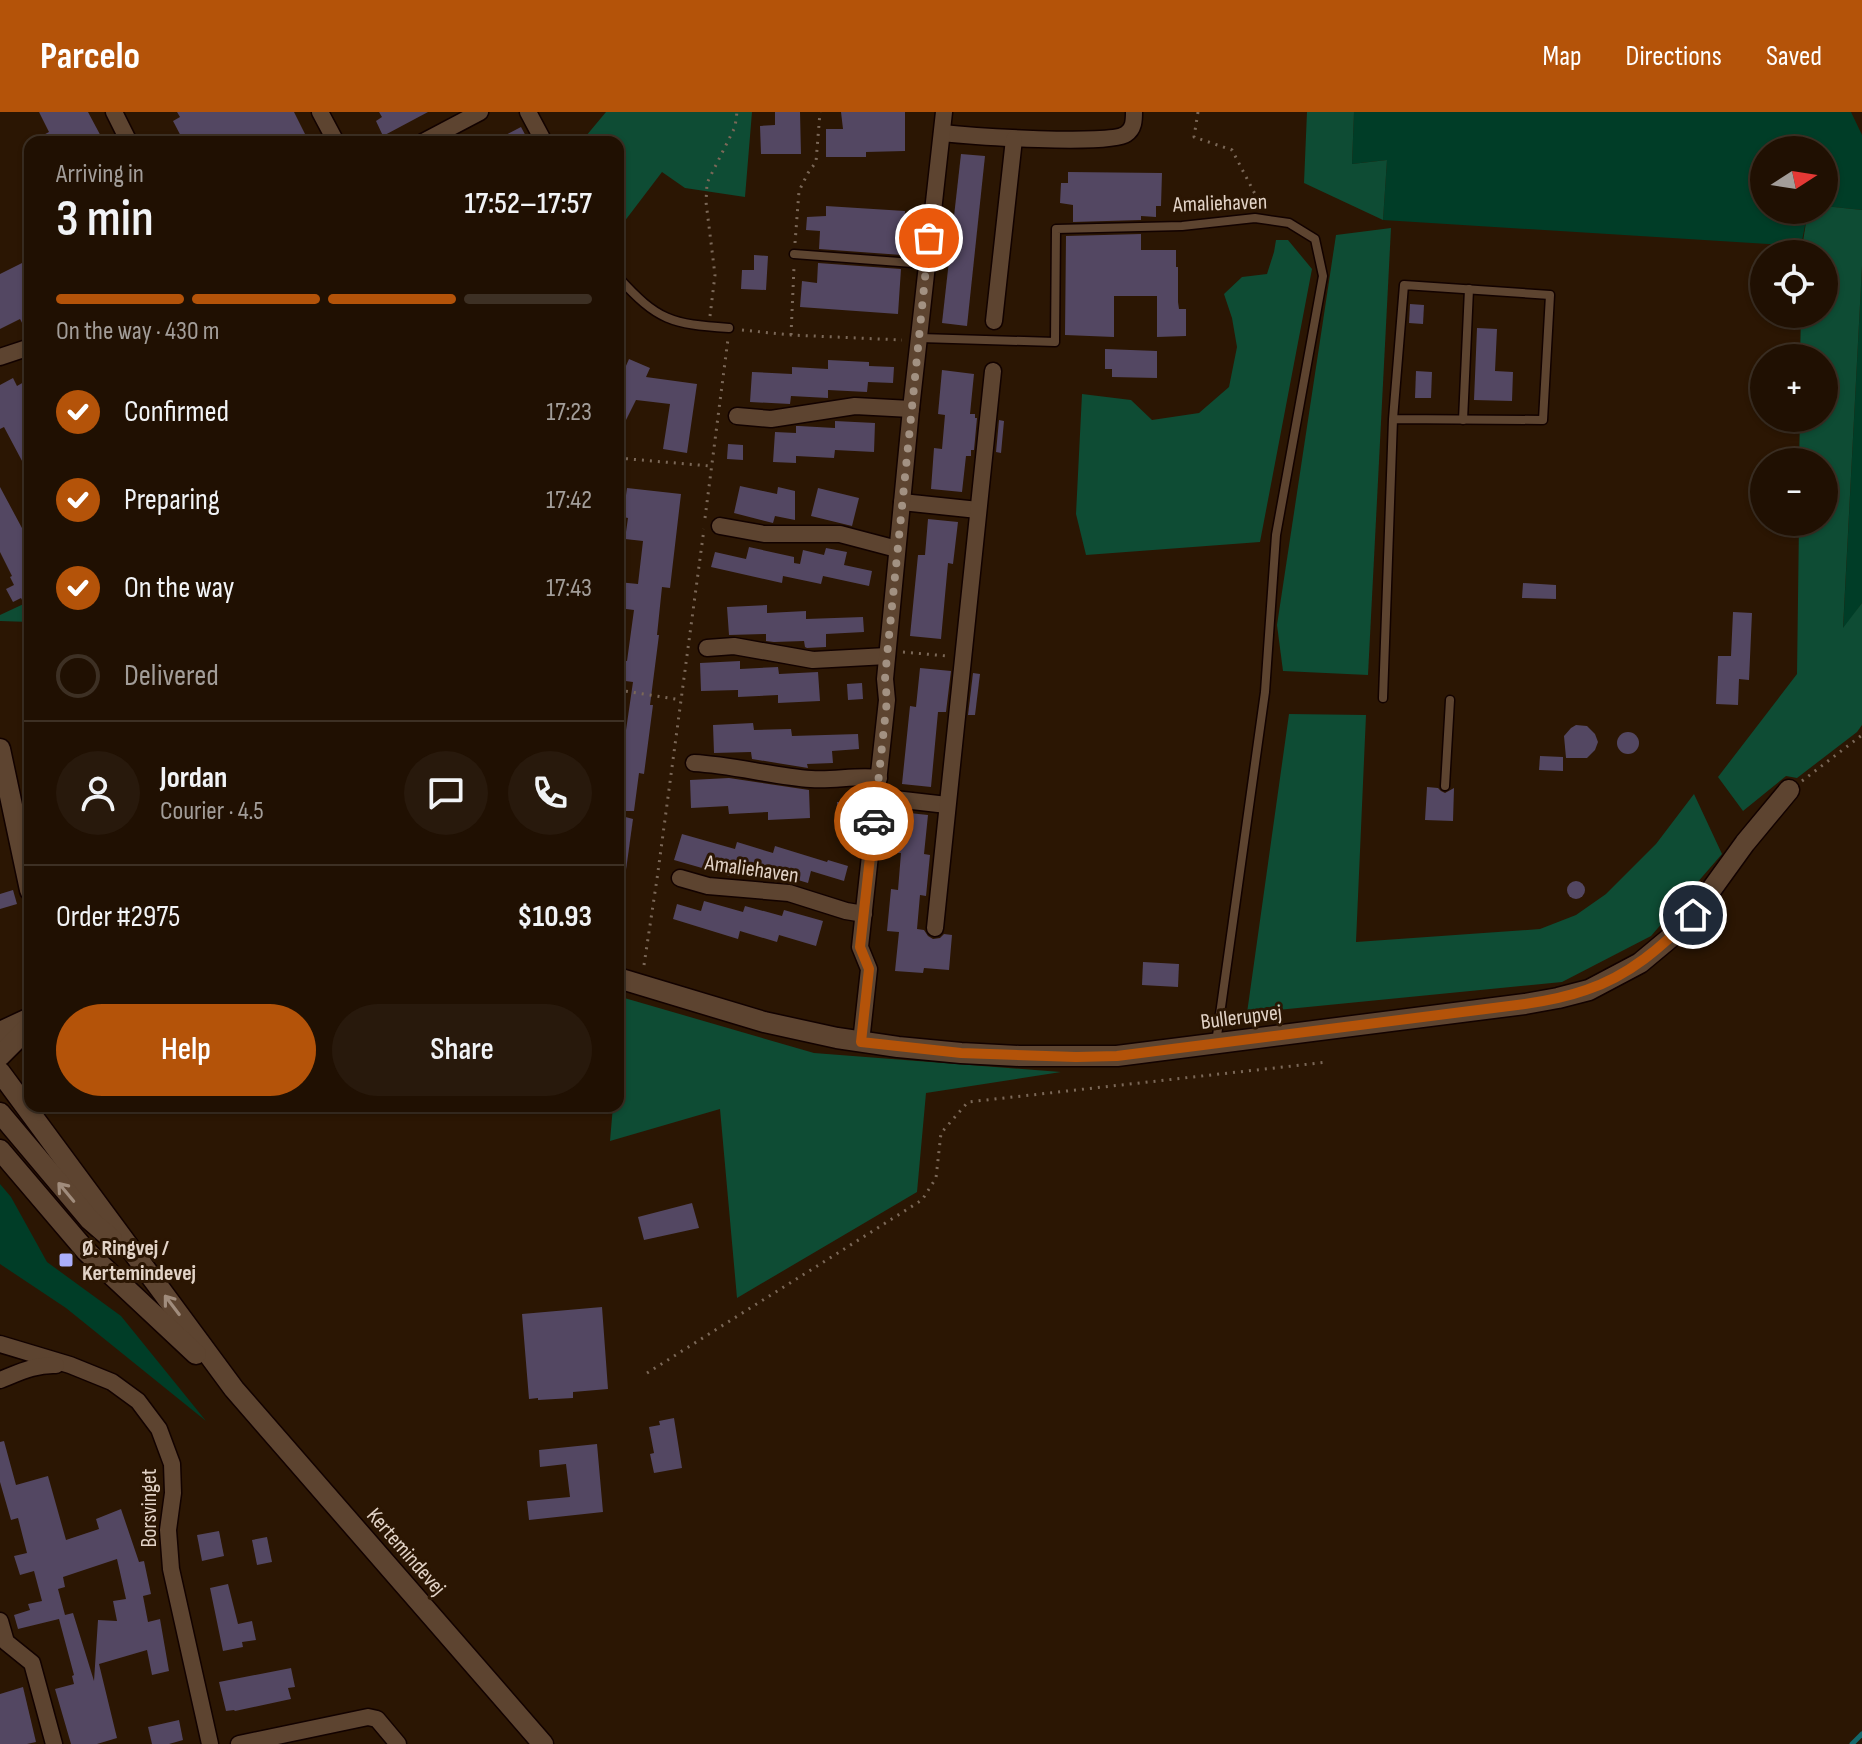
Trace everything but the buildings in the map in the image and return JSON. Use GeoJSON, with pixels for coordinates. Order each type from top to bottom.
{"type":"FeatureCollection","features":[{"type":"Feature","properties":{"kind":"street"},"geometry":{"type":"LineString","coordinates":[[114,112],[126,136]]}},
{"type":"Feature","properties":{"kind":"street"},"geometry":{"type":"LineString","coordinates":[[320,112],[333,136]]}},
{"type":"Feature","properties":{"kind":"street"},"geometry":{"type":"LineString","coordinates":[[434,136],[480,112]]}},
{"type":"Feature","properties":{"kind":"street"},"geometry":{"type":"LineString","coordinates":[[528,112],[541,136]]}},
{"type":"Feature","properties":{"kind":"street"},"geometry":{"type":"LineString","coordinates":[[861,1042],[869,969],[860,947],[887,700],[885,679],[911,409],[944,112]]}},
{"type":"Feature","properties":{"kind":"street"},"geometry":{"type":"LineString","coordinates":[[942,133],[1014,139],[1119,138],[1133,127],[1134,112]]}},
{"type":"Feature","properties":{"kind":"street"},"geometry":{"type":"LineString","coordinates":[[994,321],[1014,139]]}},
{"type":"Feature","properties":{"kind":"street"},"geometry":{"type":"LineString","coordinates":[[0,357],[24,349]]}},
{"type":"Feature","properties":{"kind":"street"},"geometry":{"type":"LineString","coordinates":[[935,928],[993,371]]}},
{"type":"Feature","properties":{"kind":"street"},"geometry":{"type":"LineString","coordinates":[[737,416],[771,419],[855,406],[911,409]]}},
{"type":"Feature","properties":{"kind":"street"},"geometry":{"type":"LineString","coordinates":[[902,502],[978,510]]}},
{"type":"Feature","properties":{"kind":"street"},"geometry":{"type":"LineString","coordinates":[[720,526],[764,534],[840,534],[897,549]]}},
{"type":"Feature","properties":{"kind":"street"},"geometry":{"type":"LineString","coordinates":[[707,648],[734,646],[813,660],[888,653]]}},
{"type":"Feature","properties":{"kind":"street"},"geometry":{"type":"LineString","coordinates":[[0,749],[24,862]]}},
{"type":"Feature","properties":{"kind":"street"},"geometry":{"type":"LineString","coordinates":[[694,763],[718,764],[813,780],[861,776],[879,778]]}},
{"type":"Feature","properties":{"kind":"street","name":"Bullerupvej"},"geometry":{"type":"LineString","coordinates":[[624,980],[764,1022],[861,1042],[961,1053],[1076,1057],[1117,1056],[1525,1004],[1589,990],[1640,963],[1693,915],[1745,843],[1789,790]]}},
{"type":"Feature","properties":{"kind":"street"},"geometry":{"type":"LineString","coordinates":[[877,797],[947,805]]}},
{"type":"Feature","properties":{"kind":"street","name":"Amaliehaven"},"geometry":{"type":"LineString","coordinates":[[680,878],[708,886],[789,893],[864,914]]}},
{"type":"Feature","properties":{"kind":"street"},"geometry":{"type":"LineString","coordinates":[[0,1032],[24,1021]]}},
{"type":"Feature","properties":{"kind":"street"},"geometry":{"type":"LineString","coordinates":[[1,1059],[24,1033]]}},
{"type":"Feature","properties":{"kind":"street","name":"Kertemindevej"},"geometry":{"type":"LineString","coordinates":[[1,1059],[24,1093]]}},
{"type":"Feature","properties":{"kind":"street","name":"Kertemindevej"},"geometry":{"type":"LineString","coordinates":[[37,1112],[142,1265],[234,1389],[543,1744]]}},
{"type":"Feature","properties":{"kind":"street"},"geometry":{"type":"LineString","coordinates":[[0,1113],[90,1220],[142,1265]]}},
{"type":"Feature","properties":{"kind":"street","name":"Kertemindevej"},"geometry":{"type":"LineString","coordinates":[[0,1150],[86,1251],[234,1389]]}},
{"type":"Feature","properties":{"kind":"street","name":"Borsvinget"},"geometry":{"type":"LineString","coordinates":[[0,1344],[70,1365],[112,1382],[138,1401],[159,1429],[172,1464],[173,1493],[168,1530],[171,1569],[210,1744]]}},
{"type":"Feature","properties":{"kind":"street","name":"Borsvinget"},"geometry":{"type":"LineString","coordinates":[[0,1380],[27,1369],[70,1365]]}},
{"type":"Feature","properties":{"kind":"street"},"geometry":{"type":"LineString","coordinates":[[0,1621],[6,1642],[32,1663],[54,1744]]}},
{"type":"Feature","properties":{"kind":"street"},"geometry":{"type":"LineString","coordinates":[[239,1744],[368,1717],[377,1719],[398,1744]]}},
{"type":"Feature","properties":{"kind":"lane","name":"Amaliehaven"},"geometry":{"type":"LineString","coordinates":[[919,338],[1055,342],[1056,229],[1182,226],[1255,218],[1289,223],[1315,239],[1323,276],[1276,535],[1265,692],[1216,1043]]}},
{"type":"Feature","properties":{"kind":"lane"},"geometry":{"type":"LineString","coordinates":[[794,254],[926,264]]}},
{"type":"Feature","properties":{"kind":"lane"},"geometry":{"type":"LineString","coordinates":[[624,284],[641,302],[669,320],[729,328]]}},
{"type":"Feature","properties":{"kind":"lane"},"geometry":{"type":"LineString","coordinates":[[1383,698],[1393,419],[1404,285],[1550,295],[1543,420],[1393,419]]}},
{"type":"Feature","properties":{"kind":"lane"},"geometry":{"type":"LineString","coordinates":[[1463,420],[1469,289]]}},
{"type":"Feature","properties":{"kind":"lane"},"geometry":{"type":"LineString","coordinates":[[1445,786],[1450,700]]}},
{"type":"Feature","properties":{"kind":"path"},"geometry":{"type":"LineString","coordinates":[[708,327],[715,275],[706,202],[707,183],[735,127],[737,112]]}},
{"type":"Feature","properties":{"kind":"path"},"geometry":{"type":"LineString","coordinates":[[791,335],[799,191],[816,162],[820,112]]}},
{"type":"Feature","properties":{"kind":"path"},"geometry":{"type":"LineString","coordinates":[[1198,112],[1194,137],[1232,150],[1255,194],[1255,218]]}},
{"type":"Feature","properties":{"kind":"path"},"geometry":{"type":"LineString","coordinates":[[641,985],[692,628],[729,328],[791,335],[919,338]]}},
{"type":"Feature","properties":{"kind":"path"},"geometry":{"type":"LineString","coordinates":[[624,459],[711,466]]}},
{"type":"Feature","properties":{"kind":"path"},"geometry":{"type":"LineString","coordinates":[[888,653],[963,657]]}},
{"type":"Feature","properties":{"kind":"path"},"geometry":{"type":"LineString","coordinates":[[624,691],[681,700]]}},
{"type":"Feature","properties":{"kind":"path"},"geometry":{"type":"LineString","coordinates":[[1789,790],[1862,735]]}},
{"type":"Feature","properties":{"kind":"path"},"geometry":{"type":"LineString","coordinates":[[647,1373],[922,1200],[936,1178],[941,1133],[968,1102],[1328,1062]]}},
{"type":"Feature","properties":{"kind":"green space"},"geometry":{"type":"Polygon","coordinates":[[[606,112],[752,112],[745,197],[685,188],[662,172],[624,222],[624,136],[586,136],[606,112]]]}},
{"type":"Feature","properties":{"kind":"green space"},"geometry":{"type":"Polygon","coordinates":[[[1307,112],[1354,112],[1352,164],[1387,160],[1383,220],[1304,183],[1307,112]]]}},
{"type":"Feature","properties":{"kind":"green space"},"geometry":{"type":"Polygon","coordinates":[[[1354,112],[1851,112],[1862,135],[1862,210],[1838,207],[1838,136],[1750,136],[1750,224],[1805,224],[1802,240],[1750,240],[1750,243],[1383,220],[1387,160],[1352,164],[1354,112]]]}},
{"type":"Feature","properties":{"kind":"green space"},"geometry":{"type":"Polygon","coordinates":[[[1838,207],[1862,210],[1862,266],[1843,628],[1862,603],[1862,725],[1797,778],[1786,776],[1743,811],[1718,777],[1797,674],[1799,536],[1838,536],[1838,448],[1799,448],[1800,432],[1838,432],[1838,344],[1800,344],[1801,328],[1838,328],[1838,240],[1803,240],[1806,224],[1838,224],[1838,207]]]}},
{"type":"Feature","properties":{"kind":"green space"},"geometry":{"type":"Polygon","coordinates":[[[1391,228],[1368,675],[1283,671],[1277,625],[1336,235],[1391,228]]]}},
{"type":"Feature","properties":{"kind":"green space"},"geometry":{"type":"Polygon","coordinates":[[[1276,240],[1288,240],[1312,269],[1260,542],[1086,555],[1076,514],[1082,394],[1131,400],[1152,420],[1199,413],[1229,387],[1237,347],[1224,294],[1242,277],[1267,274],[1276,240]]]}},
{"type":"Feature","properties":{"kind":"green space"},"geometry":{"type":"Polygon","coordinates":[[[1862,266],[1862,603],[1843,630],[1862,266]]]}},
{"type":"Feature","properties":{"kind":"green space"},"geometry":{"type":"Polygon","coordinates":[[[24,604],[24,622],[0,621],[0,615],[24,604]]]}},
{"type":"Feature","properties":{"kind":"green space"},"geometry":{"type":"Polygon","coordinates":[[[1289,714],[1366,715],[1356,942],[1540,929],[1576,915],[1606,894],[1656,844],[1694,794],[1722,854],[1651,936],[1562,982],[1247,1013],[1289,714]]]}},
{"type":"Feature","properties":{"kind":"green space"},"geometry":{"type":"Polygon","coordinates":[[[624,998],[814,1053],[1061,1072],[926,1093],[917,1192],[737,1298],[720,1109],[610,1141],[612,1112],[624,1112],[624,998]]]}},
{"type":"Feature","properties":{"kind":"green space"},"geometry":{"type":"Polygon","coordinates":[[[0,1184],[11,1197],[47,1262],[121,1316],[206,1421],[66,1308],[0,1264],[0,1184]]]}},
{"type":"Feature","properties":{"kind":"waterway"},"geometry":{"type":"LineString","coordinates":[[1852,1744],[1862,1734]]}},
{"type":"Feature","properties":{"kind":"way so far"},"geometry":{"type":"LineString","coordinates":[[874,821],[887,700],[887,656],[929,238]]}},
{"type":"Feature","properties":{"kind":"place","name":"Ø. Ringvej / Kertemindevej"},"geometry":{"type":"Point","coordinates":[66,1260]}},
{"type":"Feature","properties":{"kind":"route"},"geometry":{"type":"LineString","coordinates":[[874,821],[860,947],[869,969],[861,1042],[898,1047],[1019,1056],[1117,1056],[1525,1004],[1589,990],[1616,976],[1640,963],[1693,915]]}}]}
